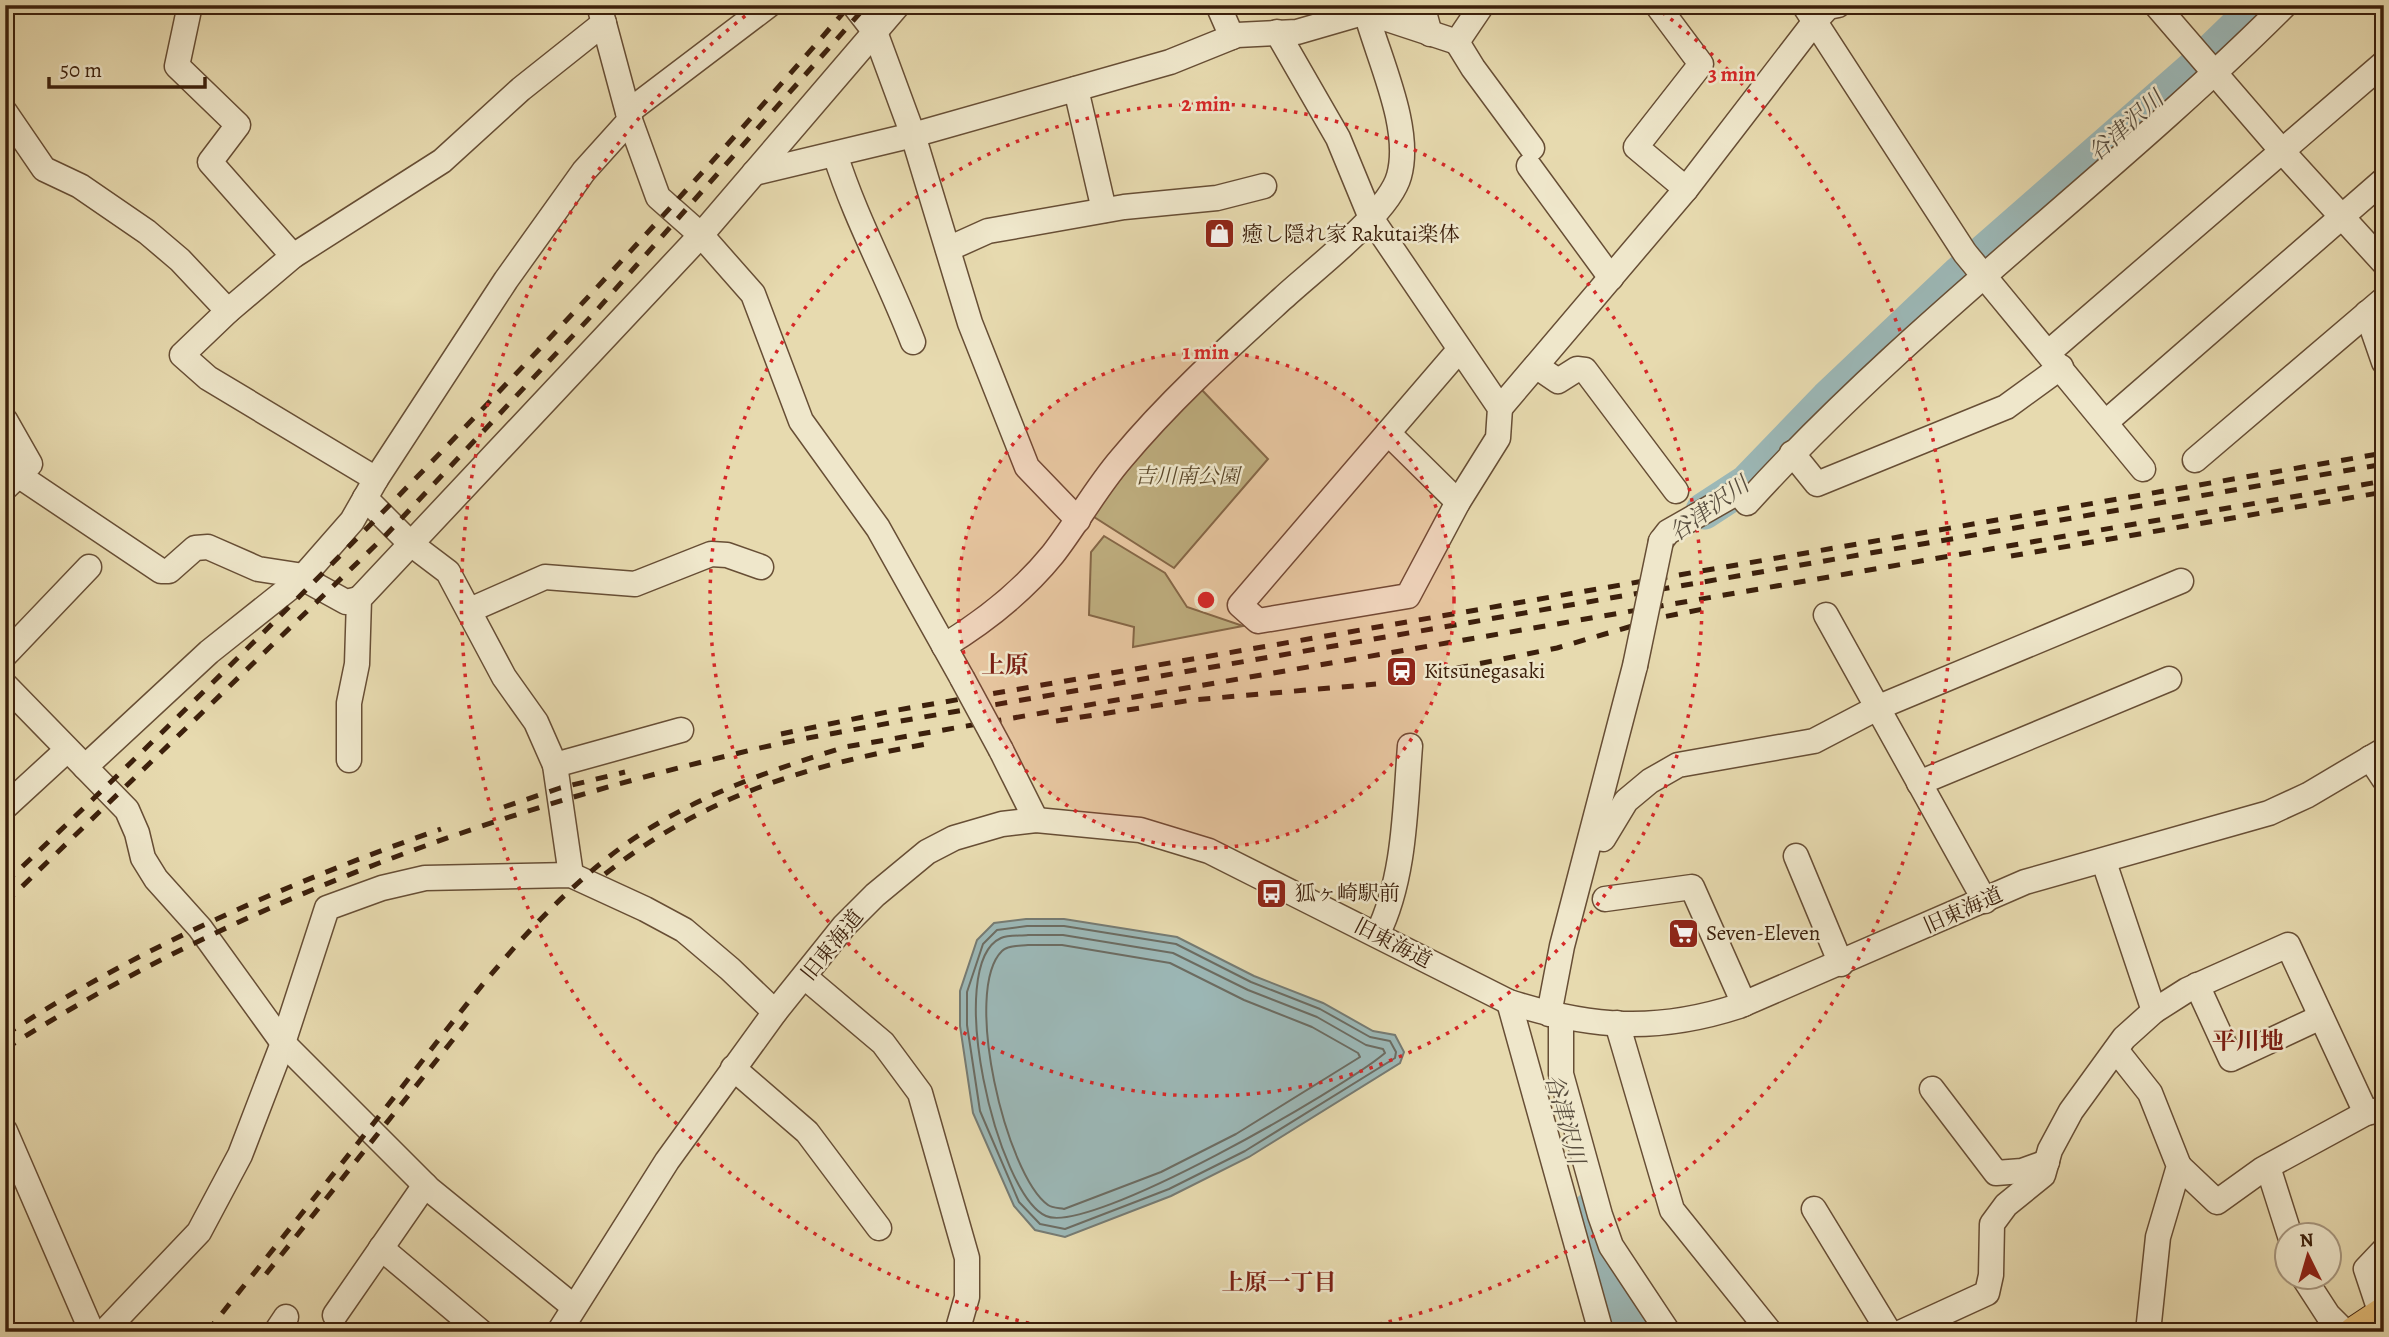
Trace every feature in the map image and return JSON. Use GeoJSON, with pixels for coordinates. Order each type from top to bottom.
{"type":"FeatureCollection","features":[{"type":"Feature","properties":{"kind":"main road"},"geometry":{"type":"LineString","coordinates":[[2354,1332],[2382,1313]]}},
{"type":"Feature","properties":{"kind":"street"},"geometry":{"type":"LineString","coordinates":[[190,5],[177,66],[238,125],[210,162],[293,256]]}},
{"type":"Feature","properties":{"kind":"street"},"geometry":{"type":"LineString","coordinates":[[5,807],[76,759],[302,578],[352,521],[506,280],[584,171],[629,116],[769,5]]}},
{"type":"Feature","properties":{"kind":"street"},"geometry":{"type":"LineString","coordinates":[[854,5],[875,32],[913,135],[970,323],[1027,467],[1078,520]]}},
{"type":"Feature","properties":{"kind":"street"},"geometry":{"type":"LineString","coordinates":[[5,420],[30,464],[12,481],[161,571],[169,571],[195,548],[208,547],[258,569],[302,578],[346,602],[359,599],[701,236],[898,5]]}},
{"type":"Feature","properties":{"kind":"street"},"geometry":{"type":"LineString","coordinates":[[1218,5],[1232,37]]}},
{"type":"Feature","properties":{"kind":"street"},"geometry":{"type":"LineString","coordinates":[[1422,5],[1430,34]]}},
{"type":"Feature","properties":{"kind":"street"},"geometry":{"type":"LineString","coordinates":[[1457,42],[1482,5]]}},
{"type":"Feature","properties":{"kind":"street"},"geometry":{"type":"LineString","coordinates":[[1657,5],[1701,64],[1636,147],[1686,189]]}},
{"type":"Feature","properties":{"kind":"street"},"geometry":{"type":"LineString","coordinates":[[1460,349],[1240,605],[1258,621],[1408,596],[1458,502],[1498,438],[1500,408],[1686,189],[1810,13],[1838,5]]}},
{"type":"Feature","properties":{"kind":"street"},"geometry":{"type":"LineString","coordinates":[[2156,5],[2282,151],[2384,263]]}},
{"type":"Feature","properties":{"kind":"street"},"geometry":{"type":"LineString","coordinates":[[1668,1332],[1611,1246],[1561,1074],[1555,1016],[1562,946],[1635,666],[1661,541],[1668,532],[1738,492],[1747,503],[1792,453],[1983,274],[2217,73],[2285,5]]}},
{"type":"Feature","properties":{"kind":"street"},"geometry":{"type":"LineString","coordinates":[[754,173],[913,135],[1076,89],[1170,62],[1232,37],[1297,32],[1365,8],[1457,42],[1611,278]]}},
{"type":"Feature","properties":{"kind":"street"},"geometry":{"type":"LineString","coordinates":[[944,646],[981,623],[1011,597],[1051,556],[1119,461],[1153,423],[1371,218],[1390,195],[1399,176],[1402,155],[1396,113],[1365,8]]}},
{"type":"Feature","properties":{"kind":"street"},"geometry":{"type":"LineString","coordinates":[[1810,13],[1965,253],[2143,469]]}},
{"type":"Feature","properties":{"kind":"street"},"geometry":{"type":"LineString","coordinates":[[571,875],[555,765],[536,722],[503,677],[448,572],[411,544],[370,489],[208,378],[182,355],[228,311],[293,256],[442,161],[601,14],[629,116],[658,197],[701,236],[753,294],[801,421],[878,528],[1001,750],[1036,820]]}},
{"type":"Feature","properties":{"kind":"street"},"geometry":{"type":"LineString","coordinates":[[1277,32],[1338,138],[1371,218],[1500,408]]}},
{"type":"Feature","properties":{"kind":"street"},"geometry":{"type":"LineString","coordinates":[[1792,453],[1817,484],[2006,407],[2282,151],[2384,63]]}},
{"type":"Feature","properties":{"kind":"street"},"geometry":{"type":"LineString","coordinates":[[1076,89],[1104,210]]}},
{"type":"Feature","properties":{"kind":"street"},"geometry":{"type":"LineString","coordinates":[[5,112],[44,169],[80,186],[146,232],[180,260],[228,311]]}},
{"type":"Feature","properties":{"kind":"street"},"geometry":{"type":"LineString","coordinates":[[835,154],[876,262],[895,295],[913,342]]}},
{"type":"Feature","properties":{"kind":"street"},"geometry":{"type":"LineString","coordinates":[[2106,422],[2384,180]]}},
{"type":"Feature","properties":{"kind":"street"},"geometry":{"type":"LineString","coordinates":[[948,249],[988,231],[1104,210],[1199,201],[1264,186]]}},
{"type":"Feature","properties":{"kind":"street"},"geometry":{"type":"LineString","coordinates":[[2375,306],[2384,362]]}},
{"type":"Feature","properties":{"kind":"street"},"geometry":{"type":"LineString","coordinates":[[2195,460],[2375,306]]}},
{"type":"Feature","properties":{"kind":"street"},"geometry":{"type":"LineString","coordinates":[[1536,366],[1558,381],[1577,369],[1585,370],[1676,491]]}},
{"type":"Feature","properties":{"kind":"street"},"geometry":{"type":"LineString","coordinates":[[1388,433],[1458,502]]}},
{"type":"Feature","properties":{"kind":"street"},"geometry":{"type":"LineString","coordinates":[[470,610],[545,577],[635,584],[710,554],[727,555],[761,567]]}},
{"type":"Feature","properties":{"kind":"street"},"geometry":{"type":"LineString","coordinates":[[5,654],[89,567]]}},
{"type":"Feature","properties":{"kind":"street"},"geometry":{"type":"LineString","coordinates":[[1592,836],[1603,838],[1626,801],[1650,781],[1678,765],[1814,741],[1879,707],[2181,580]]}},
{"type":"Feature","properties":{"kind":"street"},"geometry":{"type":"LineString","coordinates":[[349,760],[349,703],[357,664],[359,599]]}},
{"type":"Feature","properties":{"kind":"street"},"geometry":{"type":"LineString","coordinates":[[1826,615],[1985,901]]}},
{"type":"Feature","properties":{"kind":"street"},"geometry":{"type":"LineString","coordinates":[[1919,783],[2169,679]]}},
{"type":"Feature","properties":{"kind":"street"},"geometry":{"type":"LineString","coordinates":[[5,685],[127,810],[137,832],[143,858],[156,879],[200,928],[283,1043],[425,1185],[574,1307]]}},
{"type":"Feature","properties":{"kind":"street"},"geometry":{"type":"LineString","coordinates":[[555,765],[681,730]]}},
{"type":"Feature","properties":{"kind":"street"},"geometry":{"type":"LineString","coordinates":[[1377,935],[1390,910],[1402,835],[1410,746]]}},
{"type":"Feature","properties":{"kind":"street"},"geometry":{"type":"LineString","coordinates":[[2377,754],[2384,779]]}},
{"type":"Feature","properties":{"kind":"street","name":"旧東海道"},"geometry":{"type":"LineString","coordinates":[[559,1332],[667,1161],[775,1012],[806,978],[845,926],[883,888],[927,852],[954,838],[1002,824],[1036,820],[1140,830],[1209,850],[1509,1002],[1555,1016],[1617,1023],[1662,1024],[1700,1018],[1744,1004],[2025,882],[2104,862],[2269,813],[2308,795],[2377,754]]}},
{"type":"Feature","properties":{"kind":"street"},"geometry":{"type":"LineString","coordinates":[[1796,856],[1841,964]]}},
{"type":"Feature","properties":{"kind":"street"},"geometry":{"type":"LineString","coordinates":[[2104,862],[2154,1011]]}},
{"type":"Feature","properties":{"kind":"street"},"geometry":{"type":"LineString","coordinates":[[104,1332],[199,1232],[240,1155],[283,1043],[327,908],[382,888],[425,878],[571,875],[645,908],[684,930],[775,1012]]}},
{"type":"Feature","properties":{"kind":"street"},"geometry":{"type":"LineString","coordinates":[[1605,900],[1692,887],[1744,1004]]}},
{"type":"Feature","properties":{"kind":"street"},"geometry":{"type":"LineString","coordinates":[[1902,1332],[1987,1293],[1992,1275],[1992,1224],[2006,1205],[2043,1175],[2071,1111],[2116,1050],[2154,1011],[2197,985],[2288,945],[2321,1017],[2375,1111],[2268,1167],[2217,1202],[2179,1166],[2150,1093],[2116,1050]]}},
{"type":"Feature","properties":{"kind":"street"},"geometry":{"type":"LineString","coordinates":[[806,978],[883,1043],[920,1093],[967,1258],[967,1297],[957,1332]]}},
{"type":"Feature","properties":{"kind":"street"},"geometry":{"type":"LineString","coordinates":[[2197,985],[2231,1059],[2321,1017]]}},
{"type":"Feature","properties":{"kind":"street"},"geometry":{"type":"LineString","coordinates":[[1509,1002],[1601,1332]]}},
{"type":"Feature","properties":{"kind":"street"},"geometry":{"type":"LineString","coordinates":[[1617,1023],[1672,1210],[1770,1332]]}},
{"type":"Feature","properties":{"kind":"street"},"geometry":{"type":"LineString","coordinates":[[733,1068],[807,1132],[878,1228]]}},
{"type":"Feature","properties":{"kind":"street"},"geometry":{"type":"LineString","coordinates":[[1932,1089],[1996,1173],[2022,1171],[2047,1162]]}},
{"type":"Feature","properties":{"kind":"street"},"geometry":{"type":"LineString","coordinates":[[5,1131],[92,1332]]}},
{"type":"Feature","properties":{"kind":"street"},"geometry":{"type":"LineString","coordinates":[[2148,1332],[2158,1237],[2179,1166]]}},
{"type":"Feature","properties":{"kind":"street"},"geometry":{"type":"LineString","coordinates":[[2268,1167],[2286,1222]]}},
{"type":"Feature","properties":{"kind":"street"},"geometry":{"type":"LineString","coordinates":[[335,1315],[425,1185]]}},
{"type":"Feature","properties":{"kind":"street"},"geometry":{"type":"LineString","coordinates":[[1814,1209],[1889,1332]]}},
{"type":"Feature","properties":{"kind":"street"},"geometry":{"type":"LineString","coordinates":[[381,1248],[481,1332]]}},
{"type":"Feature","properties":{"kind":"street"},"geometry":{"type":"LineString","coordinates":[[2382,1313],[2365,1269],[2384,1250]]}},
{"type":"Feature","properties":{"kind":"street"},"geometry":{"type":"LineString","coordinates":[[2313,1292],[2328,1315],[2345,1332]]}},
{"type":"Feature","properties":{"kind":"green space","name":"吉川南公園"},"geometry":{"type":"Polygon","coordinates":[[[1201,389],[1268,459],[1174,568],[1091,515],[1157,434],[1201,389]]]}},
{"type":"Feature","properties":{"kind":"green space","name":"吉川南公園"},"geometry":{"type":"Polygon","coordinates":[[[1104,536],[1165,573],[1187,607],[1243,626],[1133,647],[1134,627],[1089,615],[1091,552],[1104,536]]]}},
{"type":"Feature","properties":{"kind":"water"},"geometry":{"type":"Polygon","coordinates":[[[1026,919],[1064,919],[1177,937],[1254,976],[1323,1003],[1373,1031],[1395,1035],[1404,1052],[1400,1063],[1249,1157],[1171,1196],[1065,1237],[1035,1230],[1014,1206],[973,1113],[960,1026],[960,991],[977,940],[994,923],[1026,919]]]}},
{"type":"Feature","properties":{"kind":"waterway","name":"谷津沢川"},"geometry":{"type":"LineString","coordinates":[[1704,511],[1747,483],[1828,399],[1959,275],[2194,69],[2260,5]]}},
{"type":"Feature","properties":{"kind":"waterway","name":"谷津沢川"},"geometry":{"type":"LineString","coordinates":[[1591,1210],[1607,1271],[1631,1332]]}},
{"type":"Feature","properties":{"kind":"railway"},"geometry":{"type":"LineString","coordinates":[[5,883],[332,564],[544,345],[850,5]]}},
{"type":"Feature","properties":{"kind":"railway"},"geometry":{"type":"LineString","coordinates":[[5,903],[385,536],[596,311],[867,5]]}},
{"type":"Feature","properties":{"kind":"railway"},"geometry":{"type":"LineString","coordinates":[[781,734],[892,711],[2384,453]]}},
{"type":"Feature","properties":{"kind":"railway"},"geometry":{"type":"LineString","coordinates":[[5,1049],[90,998],[177,952],[267,909],[360,871],[453,836],[548,805],[739,753],[895,722],[2384,464]]}},
{"type":"Feature","properties":{"kind":"railway"},"geometry":{"type":"LineString","coordinates":[[207,1332],[472,997],[556,904],[587,875],[645,831],[699,801],[756,777],[845,747],[2384,481]]}},
{"type":"Feature","properties":{"kind":"railway"},"geometry":{"type":"LineString","coordinates":[[2011,556],[2384,492]]}},
{"type":"Feature","properties":{"kind":"railway"},"geometry":{"type":"LineString","coordinates":[[1433,673],[1557,648],[1663,617],[1708,608]]}},
{"type":"Feature","properties":{"kind":"railway"},"geometry":{"type":"LineString","coordinates":[[1056,721],[1192,700],[1376,684]]}},
{"type":"Feature","properties":{"kind":"railway"},"geometry":{"type":"LineString","coordinates":[[605,874],[681,823],[760,787],[843,762],[932,743]]}},
{"type":"Feature","properties":{"kind":"railway"},"geometry":{"type":"LineString","coordinates":[[504,807],[560,788],[625,772]]}},
{"type":"Feature","properties":{"kind":"railway"},"geometry":{"type":"LineString","coordinates":[[5,1035],[109,973],[217,919],[328,871],[441,829]]}},
{"type":"Feature","properties":{"kind":"railway"},"geometry":{"type":"LineString","coordinates":[[266,1274],[467,1022]]}},
{"type":"Feature","properties":{"kind":"place","name":"癒し隠れ家 Rakutai楽体"},"geometry":{"type":"Point","coordinates":[1219,234]}},
{"type":"Feature","properties":{"kind":"place","name":"Kitsunegasaki"},"geometry":{"type":"Point","coordinates":[1401,671]}},
{"type":"Feature","properties":{"kind":"place","name":"狐ヶ崎駅前"},"geometry":{"type":"Point","coordinates":[1272,893]}},
{"type":"Feature","properties":{"kind":"place","name":"Seven-Eleven"},"geometry":{"type":"Point","coordinates":[1683,933]}},
{"type":"Feature","properties":{"kind":"district","name":"上原"},"geometry":{"type":"Point","coordinates":[1005,665]}},
{"type":"Feature","properties":{"kind":"district","name":"平川地"},"geometry":{"type":"Point","coordinates":[2248,1041]}},
{"type":"Feature","properties":{"kind":"district","name":"上原一丁目"},"geometry":{"type":"Point","coordinates":[1279,1282]}}]}
